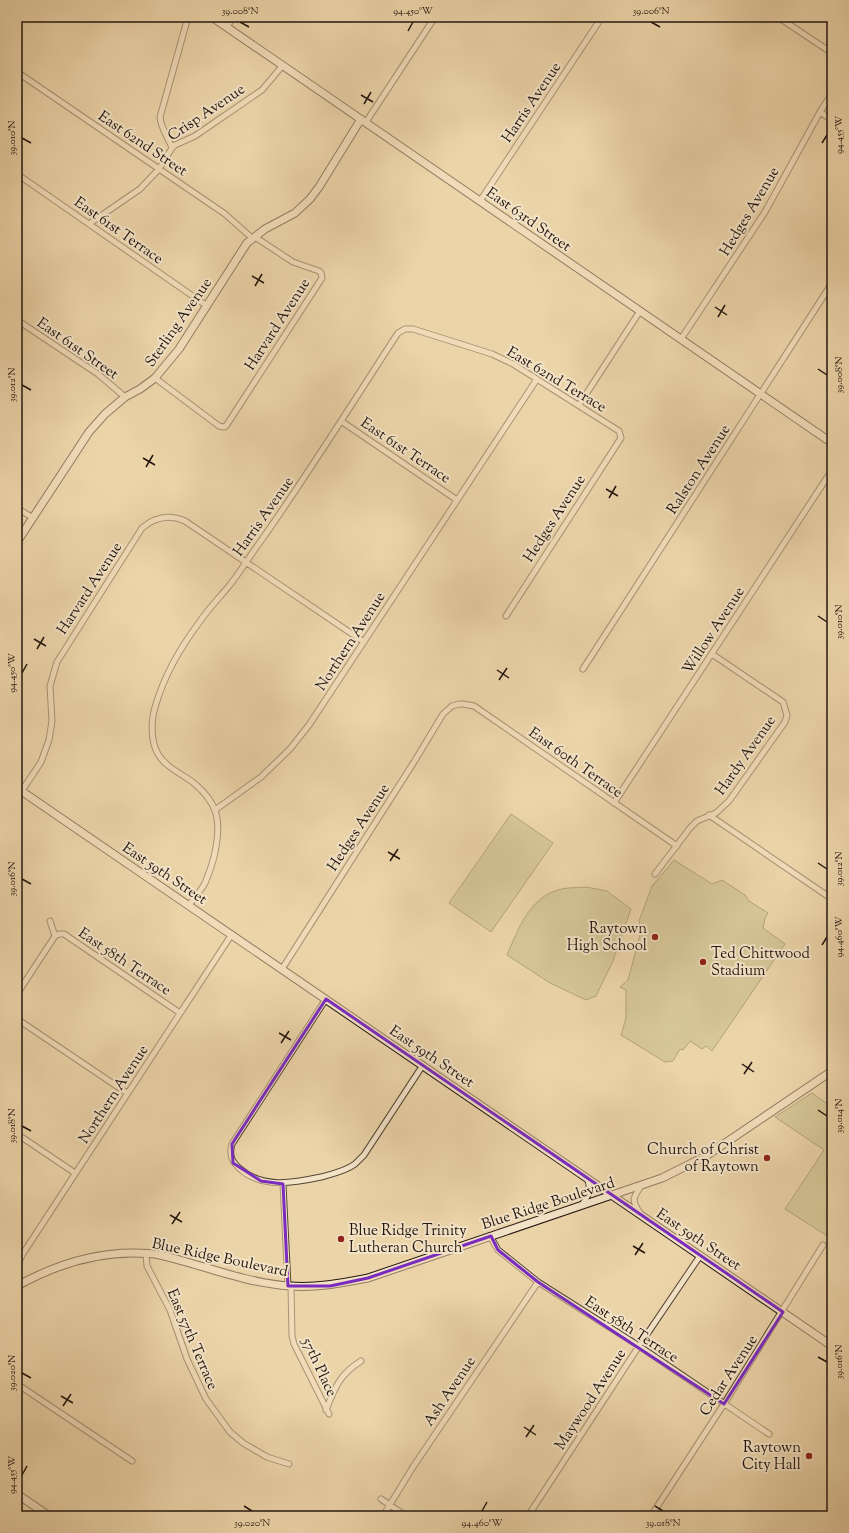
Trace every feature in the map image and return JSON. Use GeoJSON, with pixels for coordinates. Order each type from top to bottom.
{"type":"FeatureCollection","features":[{"type":"Feature","properties":{"kind":"street"},"geometry":{"type":"LineString","coordinates":[[81,17],[87,19],[90,17]]}},
{"type":"Feature","properties":{"kind":"street"},"geometry":{"type":"LineString","coordinates":[[172,148],[161,126],[160,117],[188,17]]}},
{"type":"Feature","properties":{"kind":"street","name":"East 63rd Street"},"geometry":{"type":"LineString","coordinates":[[212,17],[832,443]]}},
{"type":"Feature","properties":{"kind":"street"},"geometry":{"type":"LineString","coordinates":[[227,27],[233,17]]}},
{"type":"Feature","properties":{"kind":"street"},"geometry":{"type":"LineString","coordinates":[[363,121],[434,17]]}},
{"type":"Feature","properties":{"kind":"street","name":"Harris Avenue"},"geometry":{"type":"LineString","coordinates":[[480,201],[602,17]]}},
{"type":"Feature","properties":{"kind":"street"},"geometry":{"type":"LineString","coordinates":[[778,17],[832,53]]}},
{"type":"Feature","properties":{"kind":"street","name":"Crisp Avenue"},"geometry":{"type":"LineString","coordinates":[[89,224],[140,190],[159,169],[175,145],[195,136],[262,90],[282,65]]}},
{"type":"Feature","properties":{"kind":"street","name":"East 62nd Street"},"geometry":{"type":"LineString","coordinates":[[17,72],[225,214],[254,238],[293,262],[321,273]]}},
{"type":"Feature","properties":{"kind":"street","name":"Hedges Avenue"},"geometry":{"type":"LineString","coordinates":[[681,339],[765,212],[832,93]]}},
{"type":"Feature","properties":{"kind":"street"},"geometry":{"type":"LineString","coordinates":[[820,112],[832,120]]}},
{"type":"Feature","properties":{"kind":"street","name":"Sterling Avenue"},"geometry":{"type":"LineString","coordinates":[[17,542],[89,432],[105,414],[125,397],[140,390],[155,378],[179,349],[247,243],[265,229],[295,213],[310,199],[363,121]]}},
{"type":"Feature","properties":{"kind":"street","name":"East 61st Terrace"},"geometry":{"type":"LineString","coordinates":[[17,174],[207,306]]}},
{"type":"Feature","properties":{"kind":"street","name":"Harvard Avenue"},"geometry":{"type":"LineString","coordinates":[[155,378],[219,426],[224,427],[322,278],[321,273]]}},
{"type":"Feature","properties":{"kind":"street","name":"Ralston Avenue"},"geometry":{"type":"LineString","coordinates":[[583,669],[832,283]]}},
{"type":"Feature","properties":{"kind":"street"},"geometry":{"type":"LineString","coordinates":[[579,405],[640,311]]}},
{"type":"Feature","properties":{"kind":"street","name":"East 61st Street"},"geometry":{"type":"LineString","coordinates":[[17,320],[98,374],[125,397]]}},
{"type":"Feature","properties":{"kind":"street","name":"Harris Avenue"},"geometry":{"type":"LineString","coordinates":[[215,810],[205,792],[167,765],[159,756],[153,745],[153,720],[158,699],[183,646],[200,620],[230,584],[286,505],[398,333],[405,329],[409,329]]}},
{"type":"Feature","properties":{"kind":"street","name":"East 62nd Terrace"},"geometry":{"type":"LineString","coordinates":[[409,329],[492,354],[513,364],[621,433]]}},
{"type":"Feature","properties":{"kind":"street","name":"Northern Avenue"},"geometry":{"type":"LineString","coordinates":[[215,810],[261,777],[290,749],[309,725],[537,379]]}},
{"type":"Feature","properties":{"kind":"street","name":"East 61st Terrace"},"geometry":{"type":"LineString","coordinates":[[341,421],[457,500]]}},
{"type":"Feature","properties":{"kind":"street","name":"Hedges Avenue"},"geometry":{"type":"LineString","coordinates":[[506,616],[621,438],[621,433]]}},
{"type":"Feature","properties":{"kind":"street","name":"Willow Avenue"},"geometry":{"type":"LineString","coordinates":[[614,803],[832,470]]}},
{"type":"Feature","properties":{"kind":"street"},"geometry":{"type":"LineString","coordinates":[[17,508],[33,518]]}},
{"type":"Feature","properties":{"kind":"street","name":"Harvard Avenue"},"geometry":{"type":"LineString","coordinates":[[17,798],[19,789],[40,762],[49,740],[52,721],[50,686],[52,675],[62,652],[142,528],[149,522],[158,518],[170,517],[185,521],[246,562]]}},
{"type":"Feature","properties":{"kind":"street"},"geometry":{"type":"LineString","coordinates":[[246,562],[364,642]]}},
{"type":"Feature","properties":{"kind":"street","name":"Hardy Avenue"},"geometry":{"type":"LineString","coordinates":[[655,874],[697,821],[716,813],[730,801],[783,727],[787,714],[783,702],[712,654]]}},
{"type":"Feature","properties":{"kind":"street","name":"Hedges Avenue"},"geometry":{"type":"LineString","coordinates":[[282,969],[443,714],[452,706],[459,704]]}},
{"type":"Feature","properties":{"kind":"street","name":"East 60th Terrace"},"geometry":{"type":"LineString","coordinates":[[459,704],[474,706],[677,846]]}},
{"type":"Feature","properties":{"kind":"street","name":"East 59th Street"},"geometry":{"type":"LineString","coordinates":[[19,789],[832,1346]]}},
{"type":"Feature","properties":{"kind":"street"},"geometry":{"type":"LineString","coordinates":[[189,905],[204,884],[214,861],[219,832],[215,810]]}},
{"type":"Feature","properties":{"kind":"street"},"geometry":{"type":"LineString","coordinates":[[709,815],[832,899]]}},
{"type":"Feature","properties":{"kind":"street"},"geometry":{"type":"LineString","coordinates":[[17,994],[55,936],[50,921]]}},
{"type":"Feature","properties":{"kind":"street","name":"East 58th Terrace"},"geometry":{"type":"LineString","coordinates":[[55,936],[60,934],[67,936],[180,1013]]}},
{"type":"Feature","properties":{"kind":"street","name":"Northern Avenue"},"geometry":{"type":"LineString","coordinates":[[17,1268],[19,1254],[75,1173],[232,934]]}},
{"type":"Feature","properties":{"kind":"street"},"geometry":{"type":"LineString","coordinates":[[326,999],[232,1144],[230,1155],[233,1163],[244,1173],[261,1181],[283,1184],[326,1176],[346,1170],[364,1155],[423,1065]]}},
{"type":"Feature","properties":{"kind":"street"},"geometry":{"type":"LineString","coordinates":[[17,1018],[127,1093]]}},
{"type":"Feature","properties":{"kind":"street","name":"Blue Ridge Boulevard"},"geometry":{"type":"LineString","coordinates":[[17,1286],[62,1265],[79,1260],[118,1253],[158,1254],[246,1279],[290,1286],[330,1286],[368,1278],[662,1178],[706,1156],[832,1071]]}},
{"type":"Feature","properties":{"kind":"street"},"geometry":{"type":"LineString","coordinates":[[17,1134],[75,1173]]}},
{"type":"Feature","properties":{"kind":"street"},"geometry":{"type":"LineString","coordinates":[[582,1206],[590,1190],[586,1177]]}},
{"type":"Feature","properties":{"kind":"street"},"geometry":{"type":"LineString","coordinates":[[283,1184],[290,1286]]}},
{"type":"Feature","properties":{"kind":"street"},"geometry":{"type":"LineString","coordinates":[[642,1215],[634,1204],[634,1197],[643,1185]]}},
{"type":"Feature","properties":{"kind":"street","name":"East 58th Terrace"},"geometry":{"type":"LineString","coordinates":[[490,1236],[498,1250],[538,1282],[639,1346],[769,1434]]}},
{"type":"Feature","properties":{"kind":"street","name":"Cedar Avenue"},"geometry":{"type":"LineString","coordinates":[[650,1516],[783,1312],[785,1306],[823,1245]]}},
{"type":"Feature","properties":{"kind":"street","name":"East 57th Terrace"},"geometry":{"type":"LineString","coordinates":[[146,1254],[147,1266],[170,1310],[187,1359],[210,1405],[230,1432],[243,1443],[266,1457],[289,1464]]}},
{"type":"Feature","properties":{"kind":"street","name":"Maywood Avenue"},"geometry":{"type":"LineString","coordinates":[[528,1516],[639,1346],[700,1256]]}},
{"type":"Feature","properties":{"kind":"street","name":"Ash Avenue"},"geometry":{"type":"LineString","coordinates":[[383,1516],[413,1467],[538,1282]]}},
{"type":"Feature","properties":{"kind":"street","name":"57th Place"},"geometry":{"type":"LineString","coordinates":[[290,1286],[292,1336],[294,1344],[328,1412],[334,1390],[341,1377],[350,1368],[361,1361]]}},
{"type":"Feature","properties":{"kind":"street"},"geometry":{"type":"LineString","coordinates":[[17,1384],[132,1461]]}},
{"type":"Feature","properties":{"kind":"street"},"geometry":{"type":"LineString","coordinates":[[17,1494],[49,1516]]}},
{"type":"Feature","properties":{"kind":"street"},"geometry":{"type":"LineString","coordinates":[[381,1499],[406,1516]]}},
{"type":"Feature","properties":{"kind":"highlighted area"},"geometry":{"type":"Polygon","coordinates":[[[326,999],[783,1312],[724,1404],[538,1282],[498,1250],[491,1236],[368,1278],[330,1286],[288,1286],[283,1184],[261,1181],[233,1163],[232,1144],[326,999]]]}},
{"type":"Feature","properties":{"kind":"shaded area"},"geometry":{"type":"Polygon","coordinates":[[[511,814],[553,843],[491,932],[449,903],[511,814]]]}},
{"type":"Feature","properties":{"kind":"shaded area","name":"Ted Chittwood Stadium"},"geometry":{"type":"Polygon","coordinates":[[[674,860],[712,884],[722,880],[745,895],[749,901],[768,913],[765,918],[763,928],[785,944],[712,1051],[706,1046],[702,1049],[690,1041],[683,1050],[680,1049],[673,1061],[665,1062],[621,1035],[626,1018],[626,990],[620,987],[628,980],[641,931],[639,921],[652,886],[674,860]]]}},
{"type":"Feature","properties":{"kind":"shaded area"},"geometry":{"type":"Polygon","coordinates":[[[586,887],[607,891],[631,909],[613,961],[596,996],[586,1000],[550,983],[507,955],[520,926],[532,907],[539,900],[558,890],[586,887]]]}},
{"type":"Feature","properties":{"kind":"shaded area"},"geometry":{"type":"Polygon","coordinates":[[[812,1093],[832,1107],[832,1232],[829,1237],[785,1209],[824,1150],[775,1117],[812,1093]]]}},
{"type":"Feature","properties":{"kind":"place","name":"Raytown High School"},"geometry":{"type":"Point","coordinates":[655,937]}},
{"type":"Feature","properties":{"kind":"place","name":"Ted Chittwood Stadium"},"geometry":{"type":"Point","coordinates":[703,962]}},
{"type":"Feature","properties":{"kind":"place","name":"Church of Christ of Raytown"},"geometry":{"type":"Point","coordinates":[767,1158]}},
{"type":"Feature","properties":{"kind":"place","name":"Blue Ridge Trinity Lutheran Church"},"geometry":{"type":"Point","coordinates":[341,1239]}},
{"type":"Feature","properties":{"kind":"place","name":"Raytown City Hall"},"geometry":{"type":"Point","coordinates":[809,1456]}}]}
